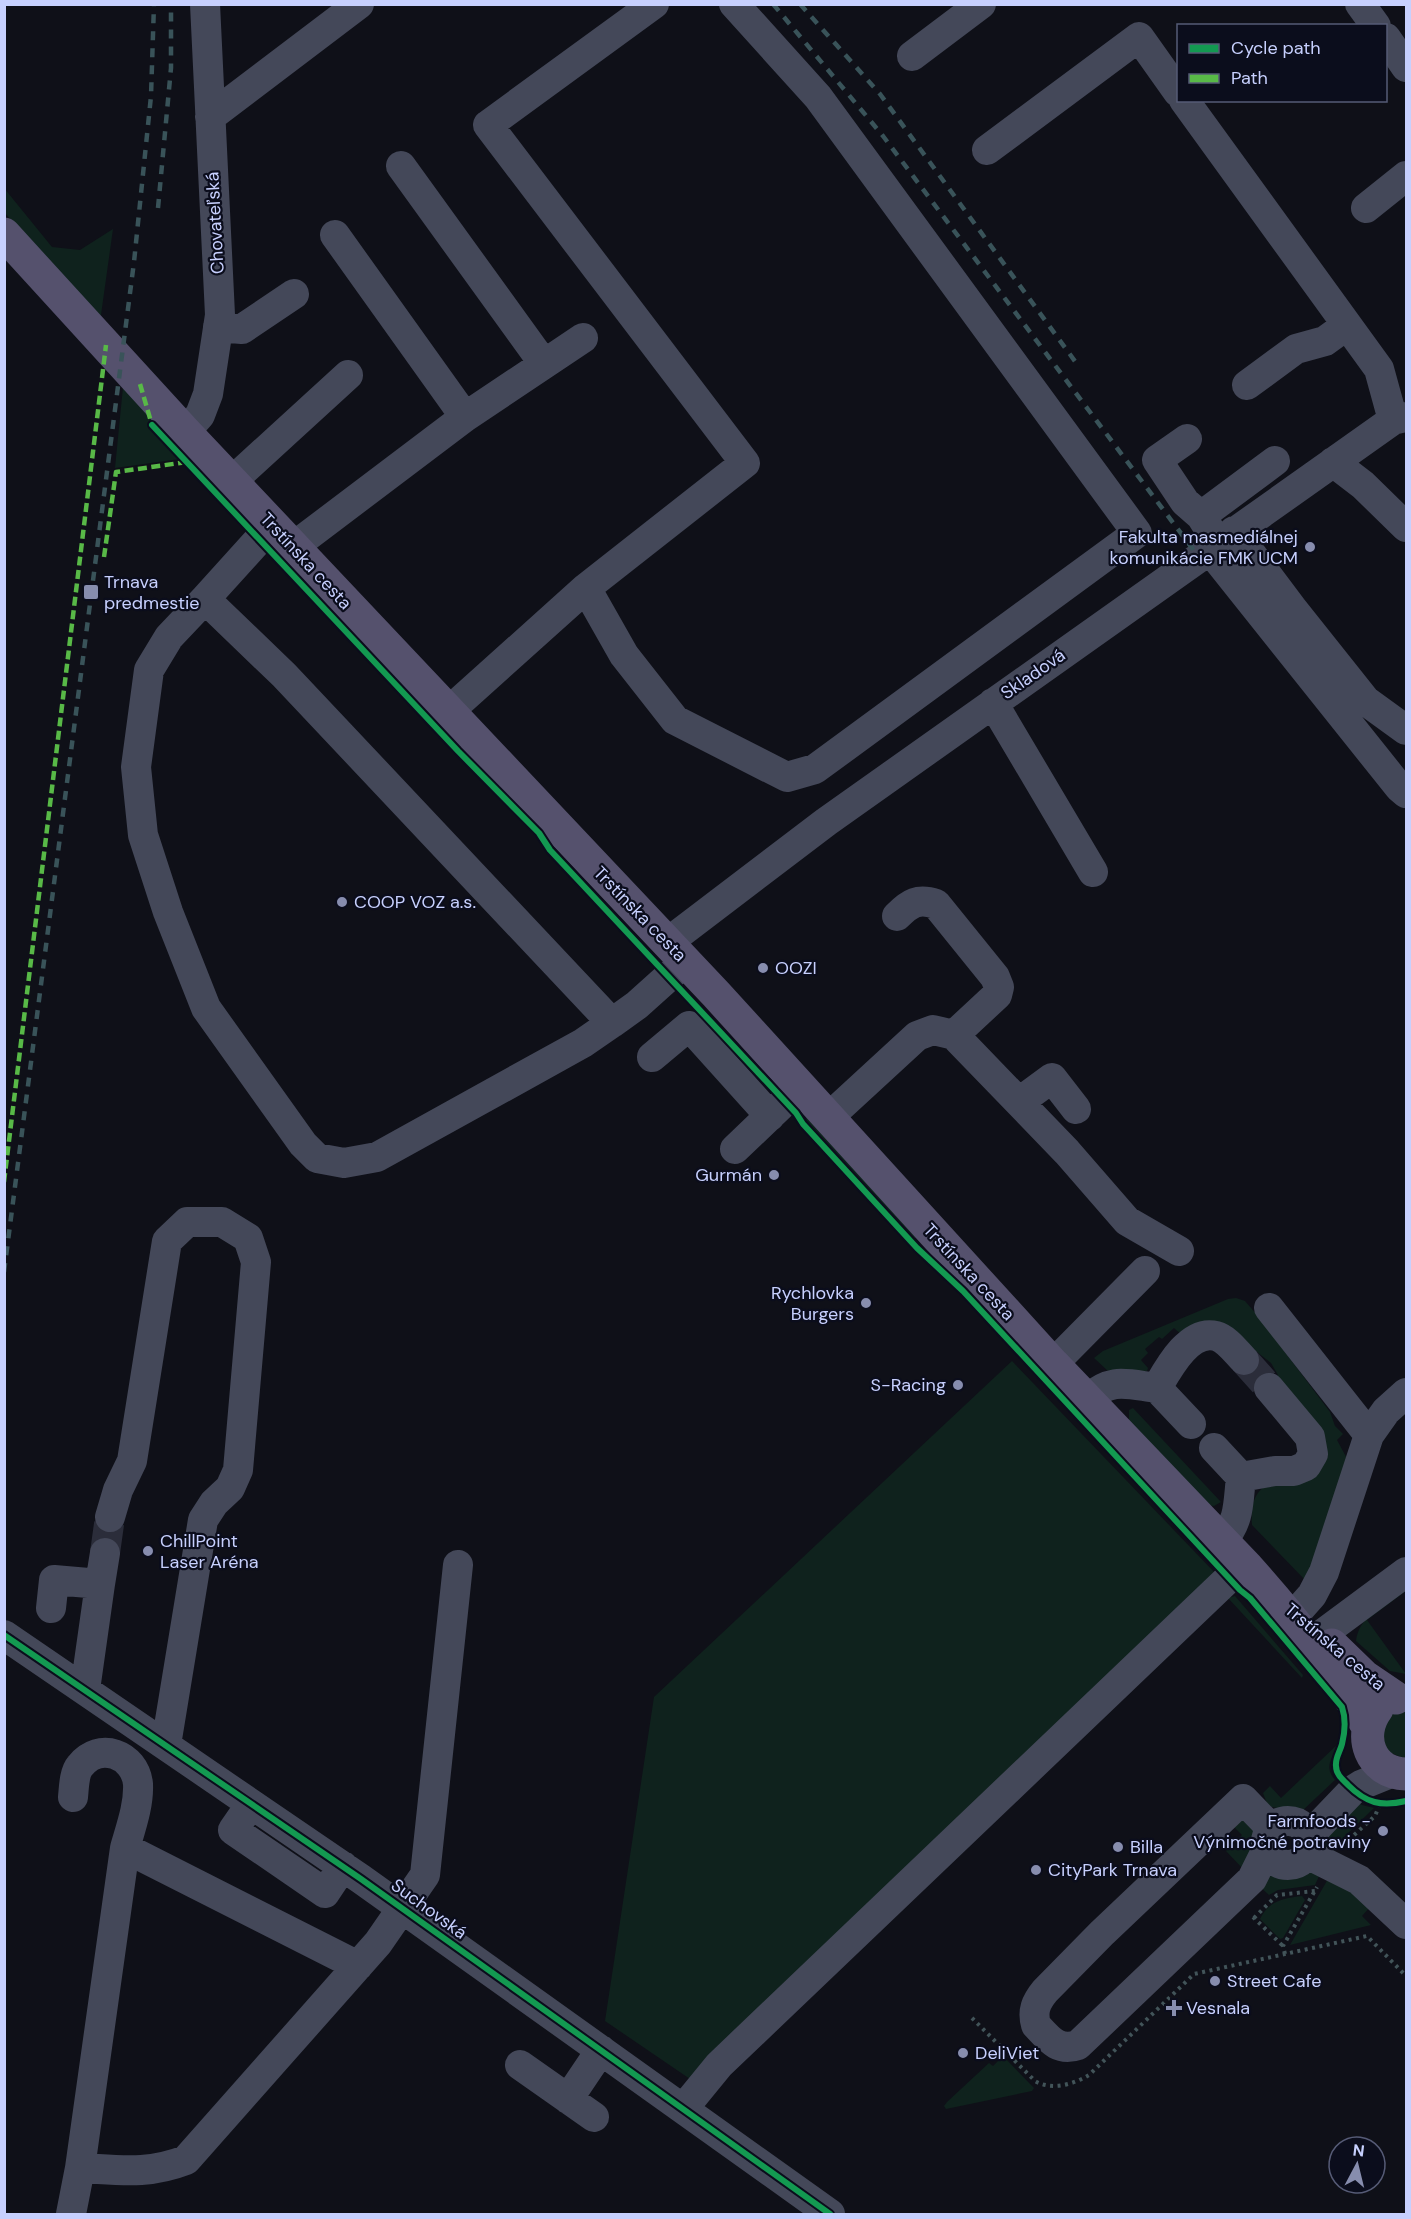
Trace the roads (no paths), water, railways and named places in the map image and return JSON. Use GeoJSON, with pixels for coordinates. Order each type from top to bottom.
{"type":"FeatureCollection","features":[{"type":"Feature","properties":{"kind":"main road","name":"Trstínska cesta"},"geometry":{"type":"LineString","coordinates":[[4,234],[231,482],[676,952],[830,1117],[1053,1364],[1222,1541],[1285,1604],[1322,1635],[1365,1677],[1401,1697]]}},
{"type":"Feature","properties":{"kind":"main road","name":"Trstínska cesta"},"geometry":{"type":"LineString","coordinates":[[1285,1604],[1347,1692],[1375,1759],[1383,1767],[1384,1783]]}},
{"type":"Feature","properties":{"kind":"main road","name":"Trstínska cesta"},"geometry":{"type":"LineString","coordinates":[[1368,1738],[1378,1708],[1401,1697]]}},
{"type":"Feature","properties":{"kind":"street","name":"Chovateľská"},"geometry":{"type":"LineString","coordinates":[[185,432],[200,415],[208,394],[220,315],[205,4]]}},
{"type":"Feature","properties":{"kind":"street"},"geometry":{"type":"LineString","coordinates":[[210,117],[359,4]]}},
{"type":"Feature","properties":{"kind":"street"},"geometry":{"type":"LineString","coordinates":[[448,712],[586,588],[745,463],[489,125],[654,4]]}},
{"type":"Feature","properties":{"kind":"street"},"geometry":{"type":"LineString","coordinates":[[586,588],[624,655],[675,720],[787,777],[815,769],[1137,533],[818,98],[734,4]]}},
{"type":"Feature","properties":{"kind":"street"},"geometry":{"type":"LineString","coordinates":[[912,56],[981,4]]}},
{"type":"Feature","properties":{"kind":"street"},"geometry":{"type":"LineString","coordinates":[[1360,4],[1375,24]]}},
{"type":"Feature","properties":{"kind":"street"},"geometry":{"type":"LineString","coordinates":[[987,150],[1139,38],[1177,89]]}},
{"type":"Feature","properties":{"kind":"street"},"geometry":{"type":"LineString","coordinates":[[1387,39],[1407,67]]}},
{"type":"Feature","properties":{"kind":"street"},"geometry":{"type":"LineString","coordinates":[[1186,102],[1379,369],[1402,412]]}},
{"type":"Feature","properties":{"kind":"street"},"geometry":{"type":"LineString","coordinates":[[401,166],[544,364]]}},
{"type":"Feature","properties":{"kind":"street"},"geometry":{"type":"LineString","coordinates":[[1366,208],[1407,176]]}},
{"type":"Feature","properties":{"kind":"street"},"geometry":{"type":"LineString","coordinates":[[335,235],[465,417]]}},
{"type":"Feature","properties":{"kind":"street"},"geometry":{"type":"LineString","coordinates":[[218,327],[242,329],[294,294]]}},
{"type":"Feature","properties":{"kind":"street"},"geometry":{"type":"LineString","coordinates":[[1247,385],[1296,349],[1325,341],[1347,324]]}},
{"type":"Feature","properties":{"kind":"street","name":"Skladová"},"geometry":{"type":"LineString","coordinates":[[583,338],[283,536],[205,599],[169,637],[149,670],[136,767],[143,835],[168,912],[206,1008],[303,1144],[317,1158],[344,1163],[377,1157],[583,1043],[637,1005],[676,952],[826,822],[1402,412]]}},
{"type":"Feature","properties":{"kind":"street"},"geometry":{"type":"LineString","coordinates":[[231,482],[348,375]]}},
{"type":"Feature","properties":{"kind":"street"},"geometry":{"type":"LineString","coordinates":[[1187,439],[1157,460],[1185,502],[1221,541],[1399,787],[1407,793]]}},
{"type":"Feature","properties":{"kind":"street"},"geometry":{"type":"LineString","coordinates":[[1200,516],[1275,461]]}},
{"type":"Feature","properties":{"kind":"street"},"geometry":{"type":"LineString","coordinates":[[1333,462],[1402,514]]}},
{"type":"Feature","properties":{"kind":"street"},"geometry":{"type":"LineString","coordinates":[[1221,541],[1292,608],[1366,701],[1407,730]]}},
{"type":"Feature","properties":{"kind":"street"},"geometry":{"type":"LineString","coordinates":[[205,599],[284,675],[612,1023]]}},
{"type":"Feature","properties":{"kind":"street"},"geometry":{"type":"LineString","coordinates":[[993,703],[1093,873]]}},
{"type":"Feature","properties":{"kind":"street"},"geometry":{"type":"LineString","coordinates":[[897,916],[910,903],[924,900],[936,904],[995,976],[999,987],[997,995],[954,1035]]}},
{"type":"Feature","properties":{"kind":"street"},"geometry":{"type":"LineString","coordinates":[[652,1058],[689,1026],[770,1116]]}},
{"type":"Feature","properties":{"kind":"street"},"geometry":{"type":"LineString","coordinates":[[830,1117],[917,1036],[933,1030],[954,1035],[1067,1152],[1127,1221],[1179,1251]]}},
{"type":"Feature","properties":{"kind":"street"},"geometry":{"type":"LineString","coordinates":[[1019,1102],[1052,1078],[1076,1109]]}},
{"type":"Feature","properties":{"kind":"street"},"geometry":{"type":"LineString","coordinates":[[735,1149],[801,1086]]}},
{"type":"Feature","properties":{"kind":"street"},"geometry":{"type":"LineString","coordinates":[[110,1517],[118,1490],[132,1461],[167,1241],[187,1222],[222,1222],[248,1238],[256,1262],[238,1470],[230,1488],[214,1503],[202,1520],[166,1745]]}},
{"type":"Feature","properties":{"kind":"street"},"geometry":{"type":"LineString","coordinates":[[1053,1364],[1145,1271]]}},
{"type":"Feature","properties":{"kind":"street"},"geometry":{"type":"LineString","coordinates":[[1269,1308],[1369,1435]]}},
{"type":"Feature","properties":{"kind":"street"},"geometry":{"type":"LineString","coordinates":[[1157,1388],[1172,1361],[1192,1342],[1204,1335],[1218,1336],[1232,1346],[1244,1360]]}},
{"type":"Feature","properties":{"kind":"street"},"geometry":{"type":"LineString","coordinates":[[1087,1399],[1100,1388],[1116,1383],[1157,1388],[1191,1424]]}},
{"type":"Feature","properties":{"kind":"street"},"geometry":{"type":"LineString","coordinates":[[1241,1478],[1275,1471],[1294,1471],[1305,1466],[1313,1454],[1310,1437],[1269,1388]]}},
{"type":"Feature","properties":{"kind":"street"},"geometry":{"type":"LineString","coordinates":[[1285,1604],[1312,1595],[1324,1572],[1369,1435],[1386,1410],[1407,1393]]}},
{"type":"Feature","properties":{"kind":"street"},"geometry":{"type":"LineString","coordinates":[[1214,1448],[1241,1478],[1237,1514],[1232,1529],[1222,1541]]}},
{"type":"Feature","properties":{"kind":"street"},"geometry":{"type":"LineString","coordinates":[[85,1690],[105,1553]]}},
{"type":"Feature","properties":{"kind":"street"},"geometry":{"type":"LineString","coordinates":[[80,2168],[147,2171],[186,2160],[378,1943],[403,1909],[424,1875],[458,1565]]}},
{"type":"Feature","properties":{"kind":"street"},"geometry":{"type":"LineString","coordinates":[[683,2109],[719,2065],[1229,1578],[1248,1568]]}},
{"type":"Feature","properties":{"kind":"street"},"geometry":{"type":"LineString","coordinates":[[1322,1635],[1407,1572]]}},
{"type":"Feature","properties":{"kind":"street"},"geometry":{"type":"LineString","coordinates":[[51,1608],[54,1580],[100,1584]]}},
{"type":"Feature","properties":{"kind":"street","name":"Suchovská"},"geometry":{"type":"LineString","coordinates":[[4,1635],[343,1866],[830,2214]]}},
{"type":"Feature","properties":{"kind":"street"},"geometry":{"type":"LineString","coordinates":[[1368,1738],[1351,1775],[1289,1843],[1078,2045],[1066,2048],[1055,2045],[1036,2025],[1035,2008],[1045,1991],[1102,1932],[1243,1799],[1289,1843],[1359,1880],[1407,1924]]}},
{"type":"Feature","properties":{"kind":"street"},"geometry":{"type":"LineString","coordinates":[[71,2214],[80,2168],[125,1848],[137,1804],[138,1782],[130,1763],[113,1753],[94,1755],[79,1766],[72,1797]]}},
{"type":"Feature","properties":{"kind":"street"},"geometry":{"type":"LineString","coordinates":[[1289,1843],[1384,1783]]}},
{"type":"Feature","properties":{"kind":"street"},"geometry":{"type":"LineString","coordinates":[[125,1848],[358,1966]]}},
{"type":"Feature","properties":{"kind":"street"},"geometry":{"type":"LineString","coordinates":[[568,2099],[601,2050]]}},
{"type":"Feature","properties":{"kind":"street"},"geometry":{"type":"LineString","coordinates":[[520,2065],[594,2117]]}},
{"type":"Feature","properties":{"kind":"tunnel"},"geometry":{"type":"LineString","coordinates":[[1244,1360],[1269,1388]]}},
{"type":"Feature","properties":{"kind":"tunnel"},"geometry":{"type":"LineString","coordinates":[[105,1553],[110,1517]]}},
{"type":"Feature","properties":{"kind":"railway"},"geometry":{"type":"LineString","coordinates":[[4,1272],[134,262],[151,96],[154,4]]}},
{"type":"Feature","properties":{"kind":"railway"},"geometry":{"type":"LineString","coordinates":[[158,208],[171,68],[171,4]]}},
{"type":"Feature","properties":{"kind":"railway"},"geometry":{"type":"LineString","coordinates":[[773,4],[883,136],[1207,568]]}},
{"type":"Feature","properties":{"kind":"railway"},"geometry":{"type":"LineString","coordinates":[[800,4],[880,94],[1077,364]]}},
{"type":"Feature","properties":{"kind":"place","name":"Fakulta masmediálnej komunikácie FMK UCM"},"geometry":{"type":"Point","coordinates":[1310,547]}},
{"type":"Feature","properties":{"kind":"place","name":"Trnava predmestie"},"geometry":{"type":"Point","coordinates":[91,592]}},
{"type":"Feature","properties":{"kind":"place","name":"COOP VOZ a.s."},"geometry":{"type":"Point","coordinates":[342,902]}},
{"type":"Feature","properties":{"kind":"place","name":"OOZI"},"geometry":{"type":"Point","coordinates":[763,968]}},
{"type":"Feature","properties":{"kind":"place","name":"Gurmán"},"geometry":{"type":"Point","coordinates":[774,1175]}},
{"type":"Feature","properties":{"kind":"place","name":"Rychlovka Burgers"},"geometry":{"type":"Point","coordinates":[866,1303]}},
{"type":"Feature","properties":{"kind":"place","name":"S-Racing"},"geometry":{"type":"Point","coordinates":[958,1385]}},
{"type":"Feature","properties":{"kind":"place","name":"ChillPoint Laser Aréna"},"geometry":{"type":"Point","coordinates":[148,1551]}},
{"type":"Feature","properties":{"kind":"place","name":"Farmfoods - Výnimočné potraviny"},"geometry":{"type":"Point","coordinates":[1383,1831]}},
{"type":"Feature","properties":{"kind":"place","name":"Billa"},"geometry":{"type":"Point","coordinates":[1118,1847]}},
{"type":"Feature","properties":{"kind":"place","name":"CityPark Trnava"},"geometry":{"type":"Point","coordinates":[1036,1870]}},
{"type":"Feature","properties":{"kind":"place","name":"Street Cafe"},"geometry":{"type":"Point","coordinates":[1215,1981]}},
{"type":"Feature","properties":{"kind":"place","name":"Vesnala"},"geometry":{"type":"Point","coordinates":[1174,2008]}},
{"type":"Feature","properties":{"kind":"place","name":"DeliViet"},"geometry":{"type":"Point","coordinates":[963,2053]}}]}
